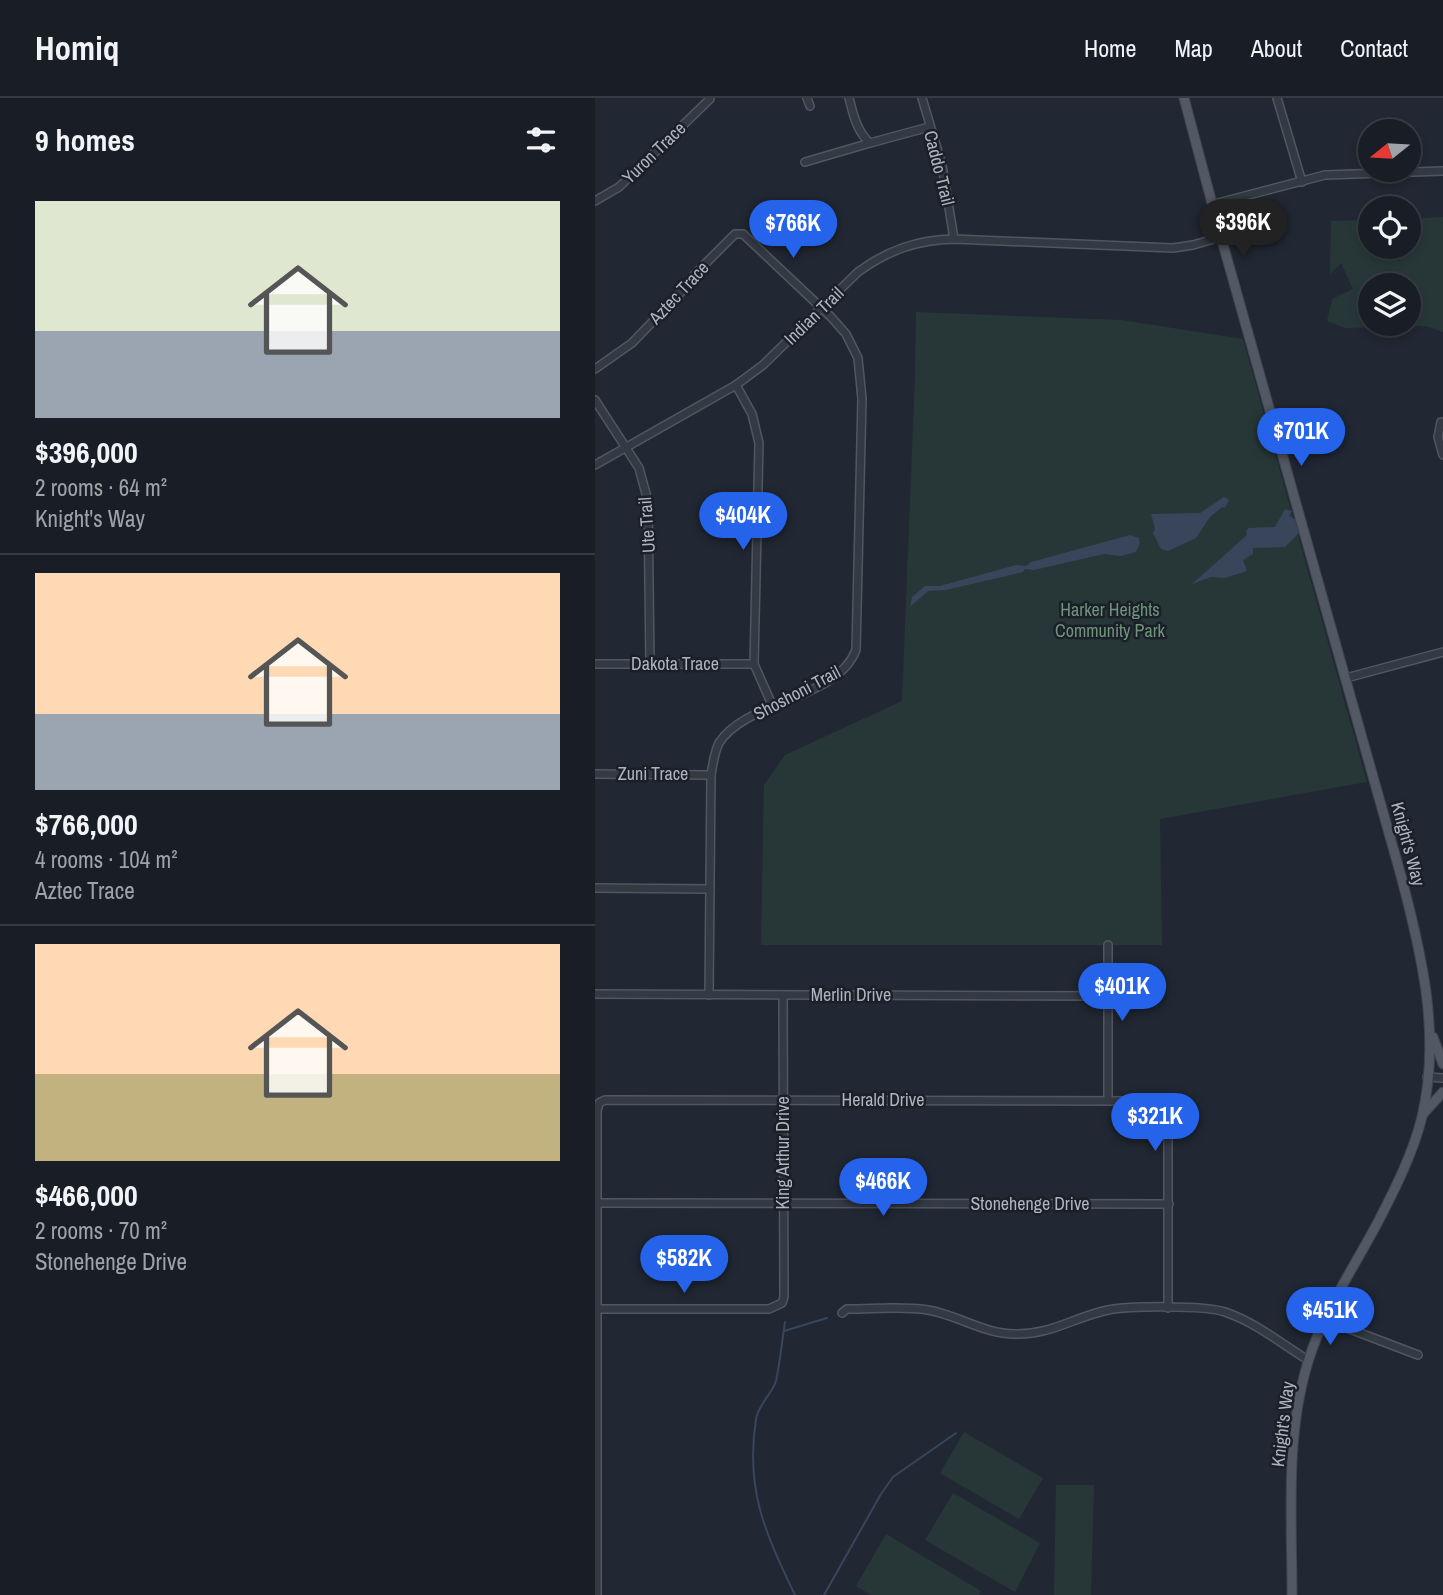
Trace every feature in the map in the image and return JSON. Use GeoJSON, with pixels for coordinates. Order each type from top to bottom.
{"type":"FeatureCollection","features":[{"type":"Feature","properties":{"kind":"main road","name":"Knight's Way"},"geometry":{"type":"LineString","coordinates":[[1185,98],[1221,237],[1414,924],[1426,983],[1430,1028],[1422,1116],[1398,1181],[1308,1360],[1293,1453],[1292,1595]]}},
{"type":"Feature","properties":{"kind":"main road"},"geometry":{"type":"LineString","coordinates":[[1430,1028],[1443,1065]]}},
{"type":"Feature","properties":{"kind":"main road"},"geometry":{"type":"LineString","coordinates":[[1422,1116],[1443,1092]]}},
{"type":"Feature","properties":{"kind":"street"},"geometry":{"type":"LineString","coordinates":[[849,98],[863,137],[870,143]]}},
{"type":"Feature","properties":{"kind":"street","name":"Caddo Trail"},"geometry":{"type":"LineString","coordinates":[[922,98],[942,165],[954,239]]}},
{"type":"Feature","properties":{"kind":"street"},"geometry":{"type":"LineString","coordinates":[[1277,98],[1302,182]]}},
{"type":"Feature","properties":{"kind":"street","name":"Yuron Trace"},"geometry":{"type":"LineString","coordinates":[[595,201],[619,187],[709,99]]}},
{"type":"Feature","properties":{"kind":"street"},"geometry":{"type":"LineString","coordinates":[[805,162],[929,127]]}},
{"type":"Feature","properties":{"kind":"street"},"geometry":{"type":"LineString","coordinates":[[1214,204],[1342,173],[1443,171]]}},
{"type":"Feature","properties":{"kind":"street","name":"Aztec Trace"},"geometry":{"type":"LineString","coordinates":[[595,369],[632,343],[735,234],[743,234],[821,309]]}},
{"type":"Feature","properties":{"kind":"street","name":"Indian Trail"},"geometry":{"type":"LineString","coordinates":[[595,465],[736,385],[763,365],[858,272],[889,252],[917,243],[954,239],[1173,248],[1221,237]]}},
{"type":"Feature","properties":{"kind":"street","name":"Shoshoni Trail"},"geometry":{"type":"LineString","coordinates":[[709,995],[711,775],[716,751],[727,734],[773,707],[836,677],[852,661],[858,634],[860,373],[858,358],[852,345],[831,317],[821,309]]}},
{"type":"Feature","properties":{"kind":"street"},"geometry":{"type":"LineString","coordinates":[[736,385],[752,414],[759,443],[754,664],[773,707]]}},
{"type":"Feature","properties":{"kind":"street","name":"Ute Trail"},"geometry":{"type":"LineString","coordinates":[[595,400],[639,468],[648,501],[650,664]]}},
{"type":"Feature","properties":{"kind":"street"},"geometry":{"type":"LineString","coordinates":[[1441,422],[1438,436],[1443,455]]}},
{"type":"Feature","properties":{"kind":"street"},"geometry":{"type":"LineString","coordinates":[[1346,678],[1443,652]]}},
{"type":"Feature","properties":{"kind":"street","name":"Dakota Trace"},"geometry":{"type":"LineString","coordinates":[[595,664],[754,664]]}},
{"type":"Feature","properties":{"kind":"street","name":"Zuni Trace"},"geometry":{"type":"LineString","coordinates":[[595,774],[711,775]]}},
{"type":"Feature","properties":{"kind":"street"},"geometry":{"type":"LineString","coordinates":[[595,888],[710,889]]}},
{"type":"Feature","properties":{"kind":"street"},"geometry":{"type":"LineString","coordinates":[[1108,946],[1108,1100]]}},
{"type":"Feature","properties":{"kind":"street","name":"Merlin Drive"},"geometry":{"type":"LineString","coordinates":[[595,994],[1108,996]]}},
{"type":"Feature","properties":{"kind":"street","name":"King Arthur Drive"},"geometry":{"type":"LineString","coordinates":[[596,1309],[769,1309],[782,1303],[783,995]]}},
{"type":"Feature","properties":{"kind":"street"},"geometry":{"type":"LineString","coordinates":[[1427,1077],[1443,1078]]}},
{"type":"Feature","properties":{"kind":"street","name":"Herald Drive"},"geometry":{"type":"LineString","coordinates":[[597,1203],[597,1111],[599,1103],[605,1100],[1108,1100],[1168,1101],[1169,1204]]}},
{"type":"Feature","properties":{"kind":"street"},"geometry":{"type":"LineString","coordinates":[[597,1203],[597,1595]]}},
{"type":"Feature","properties":{"kind":"street","name":"Stonehenge Drive"},"geometry":{"type":"LineString","coordinates":[[597,1203],[1169,1204]]}},
{"type":"Feature","properties":{"kind":"street"},"geometry":{"type":"LineString","coordinates":[[1168,1308],[1169,1204]]}},
{"type":"Feature","properties":{"kind":"street"},"geometry":{"type":"LineString","coordinates":[[842,1313],[847,1308],[927,1310],[984,1330],[1013,1335],[1046,1332],[1108,1310],[1209,1308],[1245,1321],[1308,1360]]}},
{"type":"Feature","properties":{"kind":"street"},"geometry":{"type":"LineString","coordinates":[[1326,1320],[1418,1355]]}},
{"type":"Feature","properties":{"kind":"green space"},"geometry":{"type":"Polygon","coordinates":[[[1443,217],[1443,332],[1421,326],[1421,273],[1358,273],[1358,328],[1345,328],[1327,321],[1332,299],[1353,289],[1341,263],[1330,274],[1331,221],[1358,220],[1358,259],[1421,259],[1421,218],[1443,217]]]}},
{"type":"Feature","properties":{"kind":"green space","name":"Harker Heights Community Park"},"geometry":{"type":"Polygon","coordinates":[[[916,312],[1121,320],[1243,339],[1367,782],[1160,819],[1162,945],[761,945],[764,785],[785,755],[902,701],[916,312]]]}},
{"type":"Feature","properties":{"kind":"green space"},"geometry":{"type":"Polygon","coordinates":[[[964,1432],[1043,1478],[1019,1519],[940,1473],[964,1432]]]}},
{"type":"Feature","properties":{"kind":"green space"},"geometry":{"type":"Polygon","coordinates":[[[1056,1485],[1094,1485],[1091,1595],[1054,1595],[1056,1485]]]}},
{"type":"Feature","properties":{"kind":"green space"},"geometry":{"type":"Polygon","coordinates":[[[953,1493],[1040,1543],[1015,1592],[925,1540],[953,1493]]]}},
{"type":"Feature","properties":{"kind":"green space"},"geometry":{"type":"Polygon","coordinates":[[[886,1534],[981,1591],[979,1595],[871,1595],[856,1586],[886,1534]]]}},
{"type":"Feature","properties":{"kind":"water"},"geometry":{"type":"Polygon","coordinates":[[[1224,497],[1229,500],[1225,508],[1222,507],[1210,517],[1196,538],[1168,551],[1161,549],[1153,533],[1155,529],[1151,514],[1200,513],[1224,497]]]}},
{"type":"Feature","properties":{"kind":"water"},"geometry":{"type":"Polygon","coordinates":[[[1285,509],[1292,511],[1289,516],[1295,519],[1299,533],[1285,547],[1253,548],[1253,554],[1243,560],[1247,571],[1225,578],[1211,577],[1192,584],[1247,535],[1249,528],[1275,527],[1285,509]]]}},
{"type":"Feature","properties":{"kind":"water"},"geometry":{"type":"Polygon","coordinates":[[[1130,535],[1139,538],[1136,552],[1120,556],[1104,554],[1034,570],[1025,569],[1023,572],[946,590],[928,591],[910,607],[912,597],[925,586],[940,586],[1016,565],[1026,566],[1031,562],[1130,535]]]}},
{"type":"Feature","properties":{"kind":"waterway"},"geometry":{"type":"LineString","coordinates":[[784,1331],[827,1318]]}},
{"type":"Feature","properties":{"kind":"waterway"},"geometry":{"type":"LineString","coordinates":[[785,1322],[776,1381],[756,1419],[753,1467],[760,1510],[795,1595]]}},
{"type":"Feature","properties":{"kind":"waterway"},"geometry":{"type":"LineString","coordinates":[[824,1595],[893,1477],[956,1433]]}}]}
